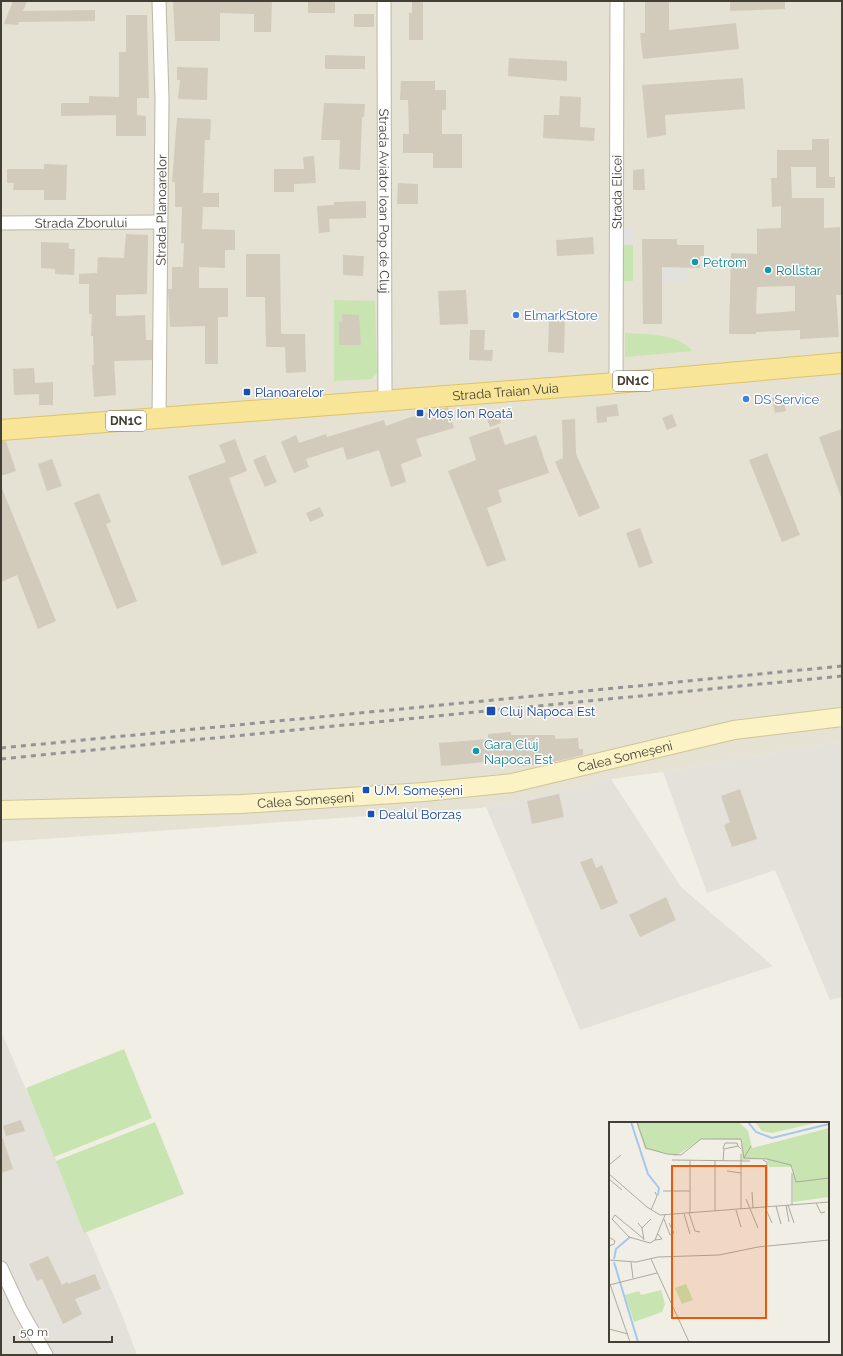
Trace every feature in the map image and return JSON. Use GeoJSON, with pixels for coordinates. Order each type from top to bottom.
{"type":"FeatureCollection","features":[{"type":"Feature","properties":{"kind":"main road","name":"Strada Traian Vuia"},"geometry":{"type":"LineString","coordinates":[[1,430],[616,383],[842,363]]}},
{"type":"Feature","properties":{"kind":"main road","name":"Calea Someșeni"},"geometry":{"type":"LineString","coordinates":[[1,810],[242,804],[424,792],[512,783],[734,730],[842,717]]}},
{"type":"Feature","properties":{"kind":"street","name":"Strada Planoarelor"},"geometry":{"type":"LineString","coordinates":[[159,1],[162,99],[159,419]]}},
{"type":"Feature","properties":{"kind":"street","name":"Strada Aviator Ioan Pop de Cluj"},"geometry":{"type":"LineString","coordinates":[[384,1],[385,401]]}},
{"type":"Feature","properties":{"kind":"street","name":"Strada Elicei"},"geometry":{"type":"LineString","coordinates":[[616,383],[617,1]]}},
{"type":"Feature","properties":{"kind":"street","name":"Strada Zborului"},"geometry":{"type":"LineString","coordinates":[[1,223],[160,222]]}},
{"type":"Feature","properties":{"kind":"street"},"geometry":{"type":"LineString","coordinates":[[1,1268],[21,1311],[46,1355]]}},
{"type":"Feature","properties":{"kind":"shaded area"},"geometry":{"type":"Polygon","coordinates":[[[1,1],[842,1],[842,741],[663,772],[611,779],[481,808],[1,842],[1,1]]]}},
{"type":"Feature","properties":{"kind":"shaded area"},"geometry":{"type":"Polygon","coordinates":[[[633,227],[633,245],[622,245],[622,228],[633,227]]]}},
{"type":"Feature","properties":{"kind":"shaded area"},"geometry":{"type":"Polygon","coordinates":[[[662,267],[688,267],[688,282],[662,282],[662,267]]]}},
{"type":"Feature","properties":{"kind":"shaded area"},"geometry":{"type":"Polygon","coordinates":[[[842,741],[842,997],[830,1000],[775,870],[707,893],[663,772],[842,741]]]}},
{"type":"Feature","properties":{"kind":"shaded area"},"geometry":{"type":"Polygon","coordinates":[[[611,779],[681,887],[773,966],[580,1030],[486,807],[611,779]]]}},
{"type":"Feature","properties":{"kind":"shaded area"},"geometry":{"type":"Polygon","coordinates":[[[1,1031],[122,1315],[137,1355],[1,1355],[1,1031]]]}},
{"type":"Feature","properties":{"kind":"green space"},"geometry":{"type":"Polygon","coordinates":[[[622,245],[633,245],[633,281],[623,281],[622,245]]]}},
{"type":"Feature","properties":{"kind":"green space"},"geometry":{"type":"Polygon","coordinates":[[[334,300],[375,301],[377,373],[371,379],[334,381],[334,300]]]}},
{"type":"Feature","properties":{"kind":"green space"},"geometry":{"type":"Polygon","coordinates":[[[625,333],[670,337],[678,340],[692,351],[625,357],[625,333]]]}},
{"type":"Feature","properties":{"kind":"green space"},"geometry":{"type":"Polygon","coordinates":[[[124,1049],[152,1118],[54,1157],[26,1088],[124,1049]]]}},
{"type":"Feature","properties":{"kind":"green space"},"geometry":{"type":"Polygon","coordinates":[[[155,1122],[184,1194],[84,1233],[56,1161],[155,1122]]]}},
{"type":"Feature","properties":{"kind":"building"},"geometry":{"type":"Polygon","coordinates":[[[13,1],[27,1],[23,11],[95,10],[95,21],[19,22],[18,25],[4,24],[13,1]]]}},
{"type":"Feature","properties":{"kind":"building"},"geometry":{"type":"Polygon","coordinates":[[[173,1],[272,1],[271,32],[254,32],[254,14],[220,13],[220,41],[175,41],[173,1]]]}},
{"type":"Feature","properties":{"kind":"building"},"geometry":{"type":"Polygon","coordinates":[[[308,1],[335,1],[335,13],[308,13],[308,1]]]}},
{"type":"Feature","properties":{"kind":"building"},"geometry":{"type":"Polygon","coordinates":[[[412,1],[423,1],[423,40],[409,40],[409,13],[412,13],[412,1]]]}},
{"type":"Feature","properties":{"kind":"building"},"geometry":{"type":"Polygon","coordinates":[[[645,1],[669,1],[669,30],[736,23],[739,49],[643,59],[640,33],[645,33],[645,1]]]}},
{"type":"Feature","properties":{"kind":"building"},"geometry":{"type":"Polygon","coordinates":[[[730,1],[785,1],[785,9],[730,11],[730,1]]]}},
{"type":"Feature","properties":{"kind":"building"},"geometry":{"type":"Polygon","coordinates":[[[354,14],[374,14],[374,27],[354,27],[354,14]]]}},
{"type":"Feature","properties":{"kind":"building"},"geometry":{"type":"Polygon","coordinates":[[[126,15],[147,15],[149,98],[137,98],[137,115],[146,116],[146,136],[116,136],[116,115],[61,116],[61,103],[89,103],[89,96],[119,97],[119,52],[126,52],[126,15]]]}},
{"type":"Feature","properties":{"kind":"building"},"geometry":{"type":"Polygon","coordinates":[[[325,55],[365,56],[365,69],[325,69],[325,55]]]}},
{"type":"Feature","properties":{"kind":"building"},"geometry":{"type":"Polygon","coordinates":[[[509,58],[567,61],[567,81],[508,76],[509,58]]]}},
{"type":"Feature","properties":{"kind":"building"},"geometry":{"type":"Polygon","coordinates":[[[177,67],[208,68],[207,100],[178,99],[180,80],[177,80],[177,67]]]}},
{"type":"Feature","properties":{"kind":"building"},"geometry":{"type":"Polygon","coordinates":[[[743,78],[745,109],[665,115],[666,135],[647,138],[642,85],[743,78]]]}},
{"type":"Feature","properties":{"kind":"building"},"geometry":{"type":"Polygon","coordinates":[[[401,81],[435,81],[435,90],[446,90],[446,110],[442,110],[442,134],[462,134],[462,168],[433,168],[433,153],[403,153],[403,134],[409,134],[408,100],[400,100],[401,81]]]}},
{"type":"Feature","properties":{"kind":"building"},"geometry":{"type":"Polygon","coordinates":[[[560,96],[581,97],[580,127],[595,128],[594,141],[543,138],[544,115],[559,115],[560,96]]]}},
{"type":"Feature","properties":{"kind":"building"},"geometry":{"type":"Polygon","coordinates":[[[324,103],[365,104],[364,117],[362,117],[360,170],[339,169],[340,140],[321,140],[324,103]]]}},
{"type":"Feature","properties":{"kind":"building"},"geometry":{"type":"Polygon","coordinates":[[[177,118],[211,119],[210,140],[205,140],[203,193],[219,193],[219,207],[203,207],[202,229],[235,230],[235,250],[225,250],[225,268],[199,267],[199,288],[228,288],[228,317],[218,317],[218,364],[205,364],[205,326],[170,327],[168,289],[172,289],[172,267],[183,267],[184,243],[181,243],[182,207],[175,207],[175,182],[172,182],[177,118]]]}},
{"type":"Feature","properties":{"kind":"building"},"geometry":{"type":"Polygon","coordinates":[[[812,139],[829,139],[829,177],[835,177],[835,188],[816,188],[816,167],[791,167],[792,198],[824,198],[824,228],[840,227],[841,295],[836,295],[839,337],[800,339],[800,330],[756,332],[756,334],[729,334],[731,253],[757,254],[757,229],[781,228],[781,206],[772,207],[771,178],[777,178],[777,150],[812,150],[812,139]],[[795,286],[757,287],[756,314],[795,311],[795,286]]]}},
{"type":"Feature","properties":{"kind":"building"},"geometry":{"type":"Polygon","coordinates":[[[314,156],[316,183],[294,184],[294,192],[274,192],[274,169],[304,169],[303,157],[314,156]]]}},
{"type":"Feature","properties":{"kind":"building"},"geometry":{"type":"Polygon","coordinates":[[[44,164],[67,165],[66,200],[44,200],[44,190],[13,190],[14,183],[7,183],[7,169],[44,169],[44,164]]]}},
{"type":"Feature","properties":{"kind":"building"},"geometry":{"type":"Polygon","coordinates":[[[644,169],[645,190],[633,190],[633,170],[644,169]]]}},
{"type":"Feature","properties":{"kind":"building"},"geometry":{"type":"Polygon","coordinates":[[[398,183],[418,184],[418,204],[397,204],[398,183]]]}},
{"type":"Feature","properties":{"kind":"building"},"geometry":{"type":"Polygon","coordinates":[[[366,201],[366,218],[329,219],[330,232],[319,233],[317,206],[334,205],[334,202],[366,201]]]}},
{"type":"Feature","properties":{"kind":"building"},"geometry":{"type":"Polygon","coordinates":[[[126,234],[148,235],[147,294],[116,295],[116,316],[145,315],[146,340],[152,340],[152,360],[114,361],[116,395],[94,397],[92,365],[94,365],[93,336],[91,336],[92,314],[89,314],[89,284],[79,284],[79,274],[97,273],[98,257],[124,258],[126,234]]]}},
{"type":"Feature","properties":{"kind":"building"},"geometry":{"type":"Polygon","coordinates":[[[593,237],[594,254],[557,256],[556,240],[593,237]]]}},
{"type":"Feature","properties":{"kind":"building"},"geometry":{"type":"Polygon","coordinates":[[[642,239],[677,239],[677,245],[704,245],[704,256],[700,256],[700,268],[662,267],[662,324],[643,324],[642,239]]]}},
{"type":"Feature","properties":{"kind":"building"},"geometry":{"type":"Polygon","coordinates":[[[41,242],[69,243],[69,249],[75,249],[74,275],[55,274],[55,269],[41,268],[41,242]]]}},
{"type":"Feature","properties":{"kind":"building"},"geometry":{"type":"Polygon","coordinates":[[[246,254],[280,254],[281,334],[305,334],[306,372],[286,373],[285,347],[266,347],[265,297],[246,297],[246,254]]]}},
{"type":"Feature","properties":{"kind":"building"},"geometry":{"type":"Polygon","coordinates":[[[343,255],[364,256],[363,276],[343,275],[343,255]]]}},
{"type":"Feature","properties":{"kind":"building"},"geometry":{"type":"Polygon","coordinates":[[[466,290],[468,324],[440,325],[438,291],[466,290]]]}},
{"type":"Feature","properties":{"kind":"building"},"geometry":{"type":"Polygon","coordinates":[[[342,314],[359,315],[361,345],[339,345],[339,322],[342,322],[342,314]]]}},
{"type":"Feature","properties":{"kind":"building"},"geometry":{"type":"Polygon","coordinates":[[[549,320],[565,321],[564,353],[548,352],[549,320]]]}},
{"type":"Feature","properties":{"kind":"building"},"geometry":{"type":"Polygon","coordinates":[[[470,330],[485,330],[484,350],[493,350],[492,361],[469,360],[470,330]]]}},
{"type":"Feature","properties":{"kind":"building"},"geometry":{"type":"Polygon","coordinates":[[[34,368],[35,383],[53,382],[53,405],[39,405],[39,394],[14,395],[13,369],[34,368]]]}},
{"type":"Feature","properties":{"kind":"building"},"geometry":{"type":"Polygon","coordinates":[[[782,396],[786,411],[775,413],[772,398],[782,396]]]}},
{"type":"Feature","properties":{"kind":"building"},"geometry":{"type":"Polygon","coordinates":[[[617,404],[619,416],[607,417],[607,422],[597,423],[596,407],[617,404]]]}},
{"type":"Feature","properties":{"kind":"building"},"geometry":{"type":"Polygon","coordinates":[[[448,407],[454,428],[416,439],[422,456],[401,464],[406,482],[391,487],[379,450],[347,460],[343,447],[306,459],[309,467],[294,473],[281,442],[296,435],[299,443],[326,434],[327,437],[384,420],[386,426],[408,418],[448,407]]]}},
{"type":"Feature","properties":{"kind":"building"},"geometry":{"type":"Polygon","coordinates":[[[497,411],[501,423],[490,427],[485,414],[497,411]]]}},
{"type":"Feature","properties":{"kind":"building"},"geometry":{"type":"Polygon","coordinates":[[[672,414],[677,426],[667,430],[662,418],[672,414]]]}},
{"type":"Feature","properties":{"kind":"building"},"geometry":{"type":"Polygon","coordinates":[[[575,419],[576,454],[600,508],[579,517],[555,462],[563,458],[562,420],[575,419]]]}},
{"type":"Feature","properties":{"kind":"building"},"geometry":{"type":"Polygon","coordinates":[[[499,427],[505,445],[536,435],[549,473],[498,490],[502,502],[487,508],[506,560],[487,567],[448,471],[476,460],[469,437],[499,427]]]}},
{"type":"Feature","properties":{"kind":"building"},"geometry":{"type":"Polygon","coordinates":[[[842,429],[842,496],[841,497],[819,437],[842,429]]]}},
{"type":"Feature","properties":{"kind":"building"},"geometry":{"type":"Polygon","coordinates":[[[235,439],[247,471],[229,478],[257,553],[222,566],[188,476],[226,462],[219,445],[235,439]]]}},
{"type":"Feature","properties":{"kind":"building"},"geometry":{"type":"Polygon","coordinates":[[[1,441],[6,441],[16,471],[1,476],[1,441]]]}},
{"type":"Feature","properties":{"kind":"building"},"geometry":{"type":"Polygon","coordinates":[[[767,453],[800,535],[782,542],[749,460],[767,453]]]}},
{"type":"Feature","properties":{"kind":"building"},"geometry":{"type":"Polygon","coordinates":[[[265,455],[277,482],[265,487],[253,460],[265,455]]]}},
{"type":"Feature","properties":{"kind":"building"},"geometry":{"type":"Polygon","coordinates":[[[52,459],[62,486],[47,491],[38,464],[52,459]]]}},
{"type":"Feature","properties":{"kind":"building"},"geometry":{"type":"Polygon","coordinates":[[[1,486],[56,621],[38,629],[17,575],[1,582],[1,486]]]}},
{"type":"Feature","properties":{"kind":"building"},"geometry":{"type":"Polygon","coordinates":[[[99,493],[111,522],[106,524],[137,601],[117,609],[74,503],[99,493]]]}},
{"type":"Feature","properties":{"kind":"building"},"geometry":{"type":"Polygon","coordinates":[[[320,507],[324,516],[310,522],[306,513],[320,507]]]}},
{"type":"Feature","properties":{"kind":"building"},"geometry":{"type":"Polygon","coordinates":[[[640,528],[653,563],[639,568],[626,533],[640,528]]]}},
{"type":"Feature","properties":{"kind":"building"},"geometry":{"type":"Polygon","coordinates":[[[511,732],[511,735],[555,735],[555,739],[578,738],[579,749],[583,749],[583,755],[553,762],[534,763],[534,765],[521,766],[521,759],[441,766],[439,743],[488,739],[488,734],[511,732]]]}},
{"type":"Feature","properties":{"kind":"building"},"geometry":{"type":"Polygon","coordinates":[[[740,789],[757,839],[732,847],[724,825],[730,822],[721,796],[740,789]]]}},
{"type":"Feature","properties":{"kind":"building"},"geometry":{"type":"Polygon","coordinates":[[[559,794],[564,817],[532,824],[527,801],[559,794]]]}},
{"type":"Feature","properties":{"kind":"building"},"geometry":{"type":"Polygon","coordinates":[[[592,858],[596,868],[602,865],[618,903],[601,910],[580,862],[592,858]]]}},
{"type":"Feature","properties":{"kind":"building"},"geometry":{"type":"Polygon","coordinates":[[[666,897],[676,920],[640,937],[629,915],[666,897]]]}},
{"type":"Feature","properties":{"kind":"building"},"geometry":{"type":"Polygon","coordinates":[[[21,1120],[25,1131],[6,1136],[3,1126],[21,1120]]]}},
{"type":"Feature","properties":{"kind":"building"},"geometry":{"type":"Polygon","coordinates":[[[1,1139],[3,1139],[13,1169],[1,1173],[1,1139]]]}},
{"type":"Feature","properties":{"kind":"building"},"geometry":{"type":"Polygon","coordinates":[[[48,1256],[62,1285],[67,1282],[68,1284],[95,1274],[101,1289],[75,1299],[82,1314],[63,1324],[42,1279],[37,1281],[29,1264],[48,1256]]]}},
{"type":"Feature","properties":{"kind":"railway"},"geometry":{"type":"LineString","coordinates":[[1,748],[842,666]]}},
{"type":"Feature","properties":{"kind":"railway"},"geometry":{"type":"LineString","coordinates":[[1,759],[842,676]]}},
{"type":"Feature","properties":{"kind":"place","name":"Petrom"},"geometry":{"type":"Point","coordinates":[695,262]}},
{"type":"Feature","properties":{"kind":"place","name":"Rollstar"},"geometry":{"type":"Point","coordinates":[768,270]}},
{"type":"Feature","properties":{"kind":"place","name":"ElmarkStore"},"geometry":{"type":"Point","coordinates":[516,315]}},
{"type":"Feature","properties":{"kind":"place","name":"Planoarelor"},"geometry":{"type":"Point","coordinates":[247,392]}},
{"type":"Feature","properties":{"kind":"place","name":"DS Service"},"geometry":{"type":"Point","coordinates":[746,399]}},
{"type":"Feature","properties":{"kind":"place","name":"Moș Ion Roată"},"geometry":{"type":"Point","coordinates":[420,413]}},
{"type":"Feature","properties":{"kind":"place","name":"Cluj Napoca Est"},"geometry":{"type":"Point","coordinates":[491,711]}},
{"type":"Feature","properties":{"kind":"place","name":"Gara Cluj Napoca Est"},"geometry":{"type":"Point","coordinates":[476,751]}},
{"type":"Feature","properties":{"kind":"place","name":"U.M. Someșeni"},"geometry":{"type":"Point","coordinates":[366,790]}},
{"type":"Feature","properties":{"kind":"place","name":"Dealul Borzaș"},"geometry":{"type":"Point","coordinates":[371,814]}}]}
